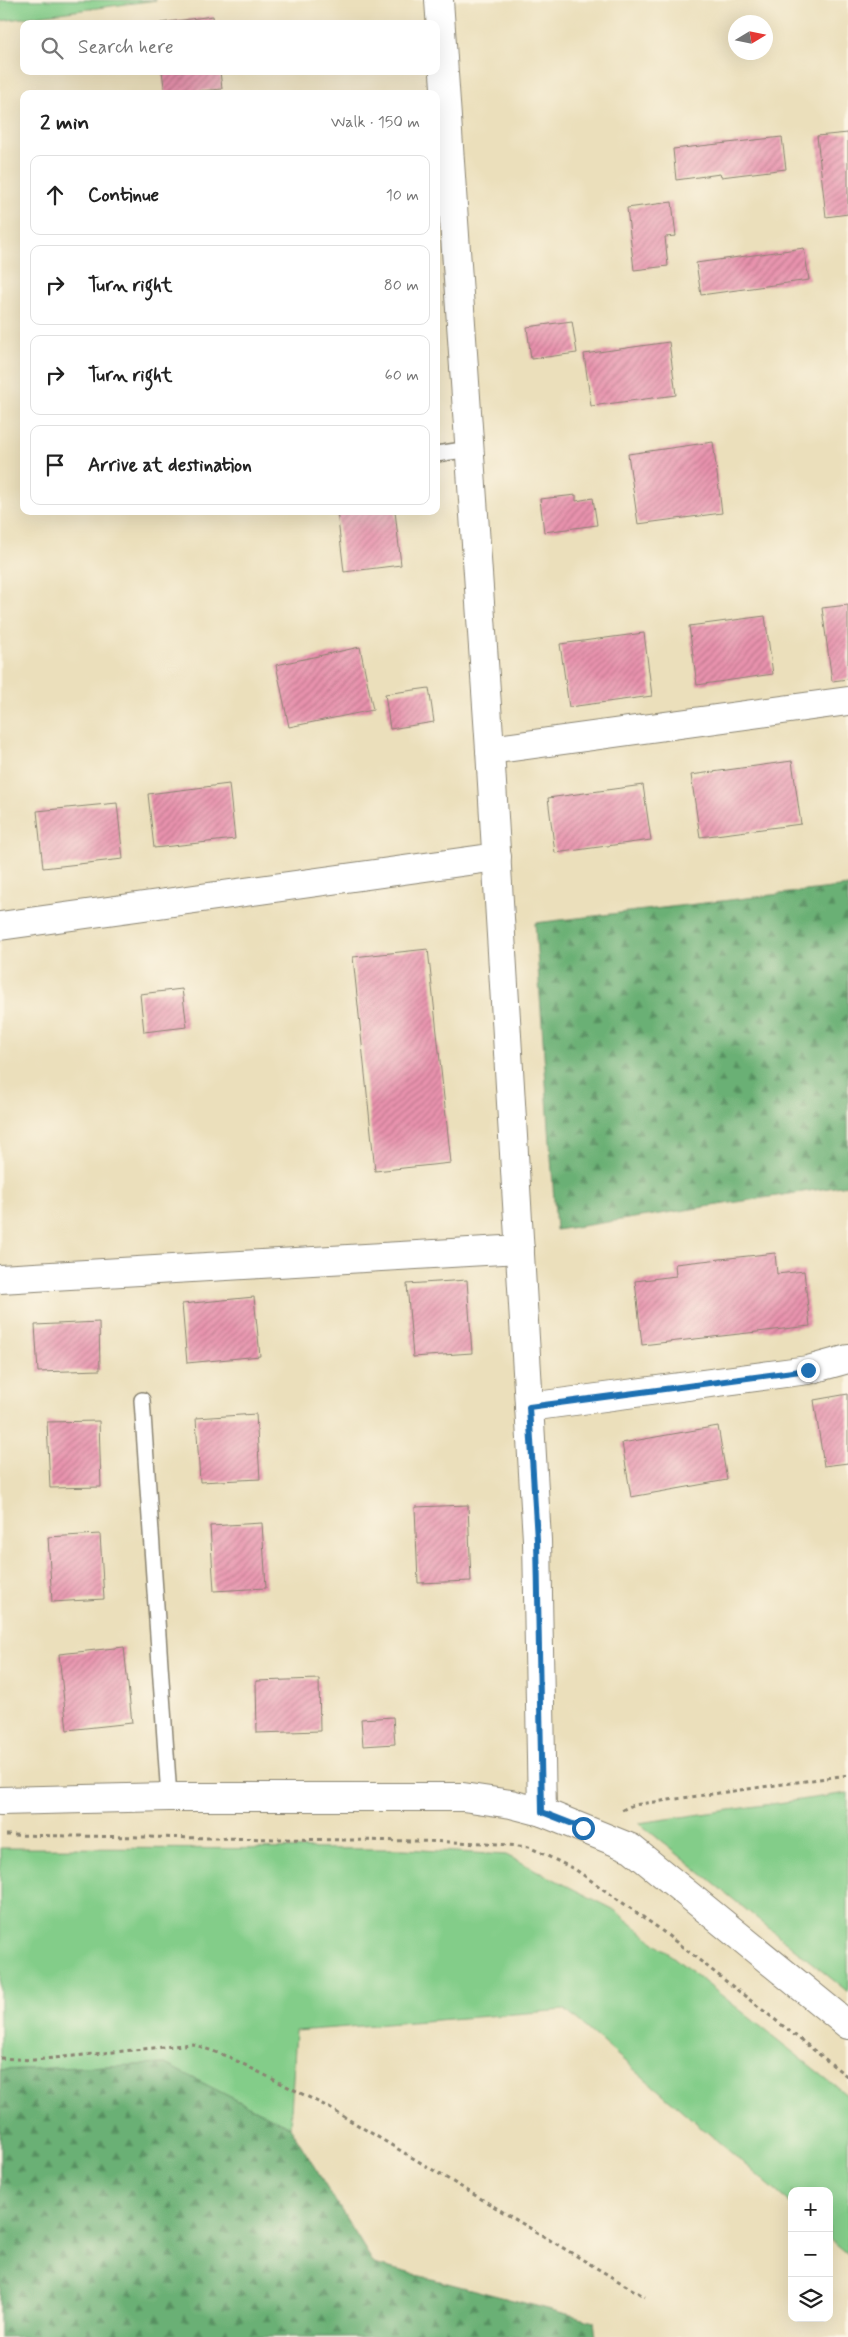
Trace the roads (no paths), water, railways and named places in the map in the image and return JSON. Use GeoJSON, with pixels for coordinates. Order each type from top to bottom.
{"type":"FeatureCollection","features":[{"type":"Feature","properties":{"kind":"street"},"geometry":{"type":"LineString","coordinates":[[439,0],[440,20]]}},
{"type":"Feature","properties":{"kind":"street"},"geometry":{"type":"LineString","coordinates":[[440,40],[442,119],[470,448],[497,857],[537,1540],[542,1812]]}},
{"type":"Feature","properties":{"kind":"street"},"geometry":{"type":"LineString","coordinates":[[490,750],[848,701]]}},
{"type":"Feature","properties":{"kind":"street"},"geometry":{"type":"LineString","coordinates":[[0,926],[497,857]]}},
{"type":"Feature","properties":{"kind":"street"},"geometry":{"type":"LineString","coordinates":[[0,1279],[520,1248]]}},
{"type":"Feature","properties":{"kind":"street"},"geometry":{"type":"LineString","coordinates":[[529,1407],[808,1370],[848,1359]]}},
{"type":"Feature","properties":{"kind":"street"},"geometry":{"type":"LineString","coordinates":[[0,1800],[169,1797],[463,1797],[511,1804],[542,1812],[630,1848],[848,2025]]}},
{"type":"Feature","properties":{"kind":"lane"},"geometry":{"type":"LineString","coordinates":[[440,453],[470,448]]}},
{"type":"Feature","properties":{"kind":"lane"},"geometry":{"type":"LineString","coordinates":[[142,1400],[169,1797]]}}]}
